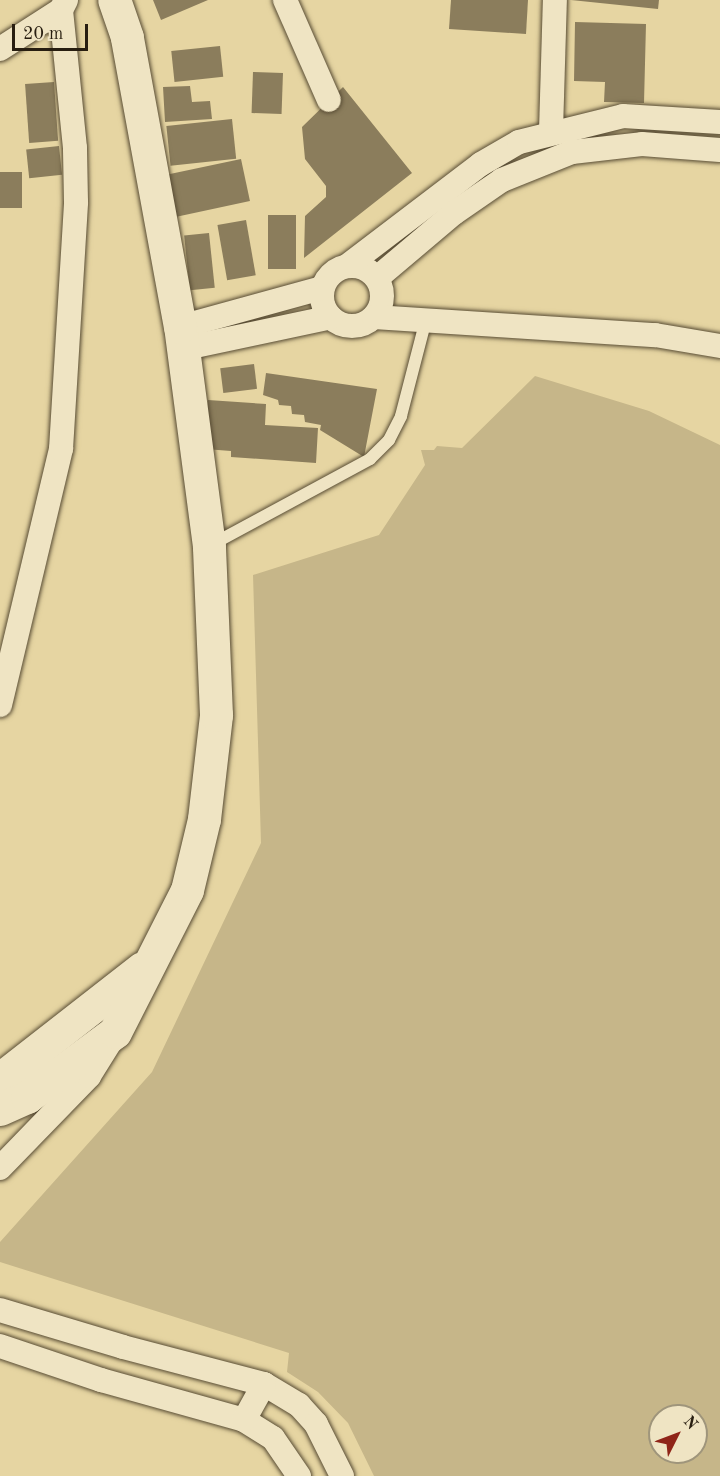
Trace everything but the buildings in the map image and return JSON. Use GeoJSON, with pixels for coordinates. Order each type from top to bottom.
{"type":"FeatureCollection","features":[{"type":"Feature","properties":{"kind":"main road"},"geometry":{"type":"LineString","coordinates":[[0,1109],[27,1097],[116,1032],[187,890],[204,819],[216,715],[209,546],[181,338],[127,37],[114,0]]}},
{"type":"Feature","properties":{"kind":"main road"},"geometry":{"type":"LineString","coordinates":[[0,1079],[153,960]]}},
{"type":"Feature","properties":{"kind":"street"},"geometry":{"type":"LineString","coordinates":[[285,0],[329,100]]}},
{"type":"Feature","properties":{"kind":"street"},"geometry":{"type":"LineString","coordinates":[[551,131],[555,0]]}},
{"type":"Feature","properties":{"kind":"street"},"geometry":{"type":"LineString","coordinates":[[0,49],[63,5]]}},
{"type":"Feature","properties":{"kind":"street"},"geometry":{"type":"LineString","coordinates":[[0,705],[61,449],[76,202],[75,147],[63,5]]}},
{"type":"Feature","properties":{"kind":"street"},"geometry":{"type":"LineString","coordinates":[[720,122],[623,116],[551,131],[519,142],[481,164],[346,266],[331,274],[322,288],[322,303],[331,317],[352,327],[374,317],[426,319],[655,335],[720,346]]}},
{"type":"Feature","properties":{"kind":"street"},"geometry":{"type":"LineString","coordinates":[[376,278],[454,213],[502,180],[572,152],[642,144],[720,150]]}},
{"type":"Feature","properties":{"kind":"street"},"geometry":{"type":"LineString","coordinates":[[346,266],[368,271],[376,278],[382,298],[374,317]]}},
{"type":"Feature","properties":{"kind":"street"},"geometry":{"type":"LineString","coordinates":[[181,338],[322,288]]}},
{"type":"Feature","properties":{"kind":"street"},"geometry":{"type":"LineString","coordinates":[[181,338],[331,317]]}},
{"type":"Feature","properties":{"kind":"street"},"geometry":{"type":"LineString","coordinates":[[0,1168],[89,1076],[116,1032]]}},
{"type":"Feature","properties":{"kind":"street"},"geometry":{"type":"LineString","coordinates":[[0,1310],[123,1347],[264,1384],[299,1405],[316,1424],[342,1476]]}},
{"type":"Feature","properties":{"kind":"street"},"geometry":{"type":"LineString","coordinates":[[0,1346],[101,1380],[244,1420],[273,1438],[298,1476]]}},
{"type":"Feature","properties":{"kind":"street"},"geometry":{"type":"LineString","coordinates":[[244,1420],[264,1384]]}},
{"type":"Feature","properties":{"kind":"lane"},"geometry":{"type":"LineString","coordinates":[[209,546],[370,459],[389,440],[402,416],[426,319]]}},
{"type":"Feature","properties":{"kind":"shaded area"},"geometry":{"type":"Polygon","coordinates":[[[535,376],[649,411],[720,445],[720,1476],[374,1476],[348,1423],[318,1392],[287,1372],[289,1353],[0,1262],[0,1242],[152,1072],[261,843],[253,575],[379,535],[425,465],[421,450],[434,450],[437,446],[462,448],[535,376]]]}}]}
